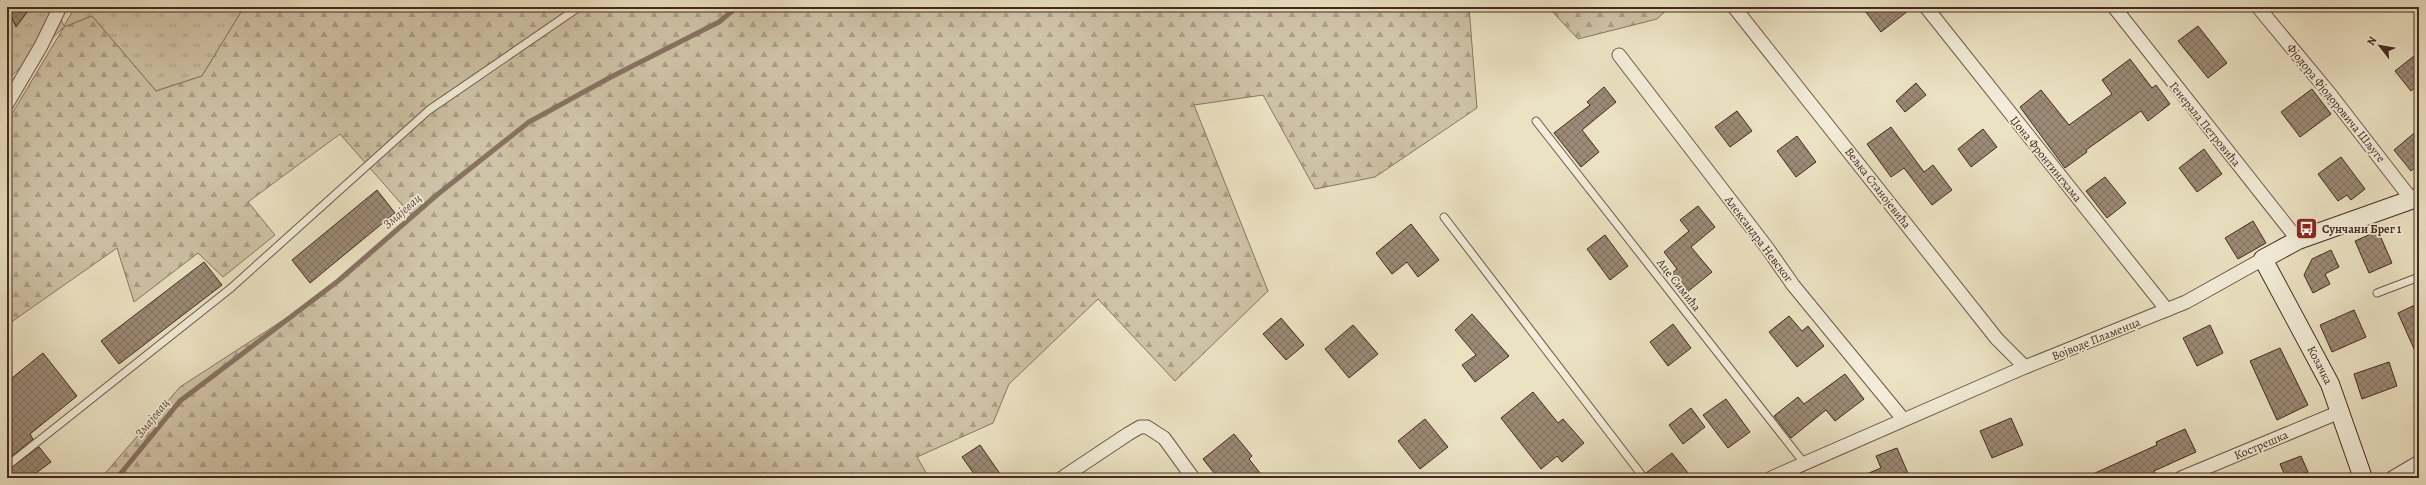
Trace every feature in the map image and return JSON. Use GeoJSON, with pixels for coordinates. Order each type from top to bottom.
{"type":"FeatureCollection","features":[{"type":"Feature","properties":{"kind":"street","name":"Вељка Станојевића"},"geometry":{"type":"LineString","coordinates":[[1734,7],[1997,339],[2025,367]]}},
{"type":"Feature","properties":{"kind":"street","name":"Џона Фронтингхама"},"geometry":{"type":"LineString","coordinates":[[1926,7],[2167,310]]}},
{"type":"Feature","properties":{"kind":"street","name":"Генерала Петровића"},"geometry":{"type":"LineString","coordinates":[[2114,7],[2298,240]]}},
{"type":"Feature","properties":{"kind":"street","name":"Фјодора Фјодоровича Шљуге"},"geometry":{"type":"LineString","coordinates":[[2258,7],[2415,199]]}},
{"type":"Feature","properties":{"kind":"street"},"geometry":{"type":"LineString","coordinates":[[7,104],[55,11]]}},
{"type":"Feature","properties":{"kind":"street","name":"Александра Невског"},"geometry":{"type":"LineString","coordinates":[[1619,55],[1768,249],[1793,285],[1903,419]]}},
{"type":"Feature","properties":{"kind":"street","name":"Војводе Пламенца"},"geometry":{"type":"LineString","coordinates":[[1772,478],[1903,419],[2025,367],[2167,310],[2206,292],[2298,240],[2415,199]]}},
{"type":"Feature","properties":{"kind":"street","name":"Козачка"},"geometry":{"type":"LineString","coordinates":[[2263,259],[2330,384],[2342,411],[2364,478]]}},
{"type":"Feature","properties":{"kind":"street","name":"Кострешка"},"geometry":{"type":"LineString","coordinates":[[2181,478],[2342,411]]}},
{"type":"Feature","properties":{"kind":"street"},"geometry":{"type":"LineString","coordinates":[[1062,478],[1140,427],[1147,427],[1164,438],[1193,478]]}},
{"type":"Feature","properties":{"kind":"street"},"geometry":{"type":"LineString","coordinates":[[2392,478],[2419,462]]}},
{"type":"Feature","properties":{"kind":"lane"},"geometry":{"type":"LineString","coordinates":[[7,466],[231,288],[429,110],[579,7]]}},
{"type":"Feature","properties":{"kind":"lane","name":"Аце Симића"},"geometry":{"type":"LineString","coordinates":[[1536,121],[1804,463]]}},
{"type":"Feature","properties":{"kind":"lane"},"geometry":{"type":"LineString","coordinates":[[1444,217],[1644,478]]}},
{"type":"Feature","properties":{"kind":"lane"},"geometry":{"type":"LineString","coordinates":[[2377,293],[2419,277]]}},
{"type":"Feature","properties":{"kind":"green space"},"geometry":{"type":"Polygon","coordinates":[[[7,7],[55,7],[64,26],[75,7],[244,7],[202,76],[156,91],[92,16],[64,27],[7,80],[7,7]]]}},
{"type":"Feature","properties":{"kind":"green space"},"geometry":{"type":"Polygon","coordinates":[[[244,7],[1469,7],[1477,108],[1375,177],[1315,189],[1263,95],[1194,105],[1268,291],[1175,381],[1098,299],[1009,384],[993,423],[917,457],[929,478],[101,478],[180,387],[322,295],[412,216],[340,134],[248,202],[275,235],[223,277],[198,253],[134,302],[117,248],[7,325],[7,122],[64,27],[92,16],[156,91],[202,76],[244,7]]]}},
{"type":"Feature","properties":{"kind":"green space"},"geometry":{"type":"Polygon","coordinates":[[[1548,7],[1670,7],[1657,19],[1578,39],[1548,7]]]}},
{"type":"Feature","properties":{"kind":"building"},"geometry":{"type":"Polygon","coordinates":[[[7,7],[31,7],[16,27],[7,7]]]}},
{"type":"Feature","properties":{"kind":"building"},"geometry":{"type":"Polygon","coordinates":[[[1862,7],[1913,7],[1881,32],[1862,7]]]}},
{"type":"Feature","properties":{"kind":"building"},"geometry":{"type":"Polygon","coordinates":[[[2198,26],[2227,63],[2208,78],[2178,41],[2198,26]]]}},
{"type":"Feature","properties":{"kind":"building"},"geometry":{"type":"Polygon","coordinates":[[[2419,52],[2419,84],[2411,91],[2395,71],[2419,52]]]}},
{"type":"Feature","properties":{"kind":"building"},"geometry":{"type":"Polygon","coordinates":[[[2130,59],[2152,88],[2156,85],[2170,104],[2148,121],[2141,111],[2086,150],[2087,152],[2065,168],[2020,107],[2041,90],[2069,125],[2112,94],[2102,80],[2130,59]]]}},
{"type":"Feature","properties":{"kind":"building"},"geometry":{"type":"Polygon","coordinates":[[[1916,83],[1926,95],[1905,112],[1896,101],[1916,83]]]}},
{"type":"Feature","properties":{"kind":"building"},"geometry":{"type":"Polygon","coordinates":[[[1604,87],[1616,102],[1582,130],[1599,152],[1581,167],[1554,133],[1590,105],[1587,102],[1604,87]]]}},
{"type":"Feature","properties":{"kind":"building"},"geometry":{"type":"Polygon","coordinates":[[[2312,89],[2331,114],[2300,137],[2281,112],[2312,89]]]}},
{"type":"Feature","properties":{"kind":"building"},"geometry":{"type":"Polygon","coordinates":[[[1737,111],[1752,131],[1730,147],[1715,127],[1737,111]]]}},
{"type":"Feature","properties":{"kind":"building"},"geometry":{"type":"Polygon","coordinates":[[[1891,127],[1924,172],[1933,165],[1952,190],[1932,205],[1904,168],[1891,177],[1867,144],[1891,127]]]}},
{"type":"Feature","properties":{"kind":"building"},"geometry":{"type":"Polygon","coordinates":[[[1983,129],[1997,147],[1971,167],[1958,149],[1983,129]]]}},
{"type":"Feature","properties":{"kind":"building"},"geometry":{"type":"Polygon","coordinates":[[[2419,129],[2419,164],[2411,171],[2394,150],[2419,129]]]}},
{"type":"Feature","properties":{"kind":"building"},"geometry":{"type":"Polygon","coordinates":[[[1797,136],[1816,162],[1796,177],[1777,151],[1797,136]]]}},
{"type":"Feature","properties":{"kind":"building"},"geometry":{"type":"Polygon","coordinates":[[[2204,149],[2222,174],[2197,192],[2179,168],[2204,149]]]}},
{"type":"Feature","properties":{"kind":"building"},"geometry":{"type":"Polygon","coordinates":[[[2341,157],[2365,189],[2351,200],[2347,195],[2338,201],[2318,174],[2341,157]]]}},
{"type":"Feature","properties":{"kind":"building"},"geometry":{"type":"Polygon","coordinates":[[[2105,177],[2126,203],[2107,218],[2086,191],[2105,177]]]}},
{"type":"Feature","properties":{"kind":"building"},"geometry":{"type":"Polygon","coordinates":[[[377,190],[395,213],[310,283],[292,260],[377,190]]]}},
{"type":"Feature","properties":{"kind":"building"},"geometry":{"type":"Polygon","coordinates":[[[1698,206],[1715,227],[1691,247],[1712,272],[1686,293],[1671,274],[1677,269],[1664,252],[1689,231],[1680,220],[1698,206]]]}},
{"type":"Feature","properties":{"kind":"building"},"geometry":{"type":"Polygon","coordinates":[[[2253,221],[2266,243],[2238,259],[2225,238],[2253,221]]]}},
{"type":"Feature","properties":{"kind":"building"},"geometry":{"type":"Polygon","coordinates":[[[1411,224],[1439,260],[1418,277],[1407,262],[1392,274],[1376,253],[1411,224]]]}},
{"type":"Feature","properties":{"kind":"building"},"geometry":{"type":"Polygon","coordinates":[[[2378,231],[2392,263],[2369,273],[2355,241],[2378,231]]]}},
{"type":"Feature","properties":{"kind":"building"},"geometry":{"type":"Polygon","coordinates":[[[1605,235],[1628,266],[1610,280],[1587,249],[1605,235]]]}},
{"type":"Feature","properties":{"kind":"building"},"geometry":{"type":"Polygon","coordinates":[[[2331,250],[2339,267],[2325,274],[2330,284],[2313,293],[2304,275],[2312,259],[2331,250]]]}},
{"type":"Feature","properties":{"kind":"building"},"geometry":{"type":"Polygon","coordinates":[[[204,262],[222,285],[119,364],[101,341],[204,262]]]}},
{"type":"Feature","properties":{"kind":"building"},"geometry":{"type":"Polygon","coordinates":[[[2419,303],[2419,360],[2398,313],[2419,303]]]}},
{"type":"Feature","properties":{"kind":"building"},"geometry":{"type":"Polygon","coordinates":[[[2354,310],[2366,337],[2332,352],[2320,325],[2354,310]]]}},
{"type":"Feature","properties":{"kind":"building"},"geometry":{"type":"Polygon","coordinates":[[[1472,314],[1509,356],[1475,382],[1462,365],[1476,355],[1455,330],[1472,314]]]}},
{"type":"Feature","properties":{"kind":"building"},"geometry":{"type":"Polygon","coordinates":[[[1789,316],[1802,331],[1808,326],[1824,346],[1797,367],[1769,332],[1789,316]]]}},
{"type":"Feature","properties":{"kind":"building"},"geometry":{"type":"Polygon","coordinates":[[[1281,318],[1304,345],[1286,360],[1263,334],[1281,318]]]}},
{"type":"Feature","properties":{"kind":"building"},"geometry":{"type":"Polygon","coordinates":[[[1673,324],[1691,348],[1668,366],[1650,342],[1673,324]]]}},
{"type":"Feature","properties":{"kind":"building"},"geometry":{"type":"Polygon","coordinates":[[[1353,325],[1378,354],[1349,378],[1325,349],[1353,325]]]}},
{"type":"Feature","properties":{"kind":"building"},"geometry":{"type":"Polygon","coordinates":[[[2210,325],[2223,353],[2197,366],[2183,338],[2210,325]]]}},
{"type":"Feature","properties":{"kind":"building"},"geometry":{"type":"Polygon","coordinates":[[[2280,348],[2308,405],[2277,420],[2250,361],[2280,348]]]}},
{"type":"Feature","properties":{"kind":"building"},"geometry":{"type":"Polygon","coordinates":[[[43,353],[77,396],[30,434],[33,439],[7,460],[7,382],[43,353]]]}},
{"type":"Feature","properties":{"kind":"building"},"geometry":{"type":"Polygon","coordinates":[[[2389,362],[2397,386],[2362,399],[2354,374],[2389,362]]]}},
{"type":"Feature","properties":{"kind":"building"},"geometry":{"type":"Polygon","coordinates":[[[1845,374],[1864,399],[1835,421],[1826,410],[1791,438],[1774,416],[1798,397],[1804,404],[1845,374]]]}},
{"type":"Feature","properties":{"kind":"building"},"geometry":{"type":"Polygon","coordinates":[[[1533,392],[1558,423],[1563,419],[1584,443],[1562,462],[1557,456],[1541,469],[1501,418],[1533,392]]]}},
{"type":"Feature","properties":{"kind":"building"},"geometry":{"type":"Polygon","coordinates":[[[1726,399],[1750,432],[1728,448],[1703,415],[1726,399]]]}},
{"type":"Feature","properties":{"kind":"building"},"geometry":{"type":"Polygon","coordinates":[[[1691,408],[1705,427],[1683,444],[1669,425],[1691,408]]]}},
{"type":"Feature","properties":{"kind":"building"},"geometry":{"type":"Polygon","coordinates":[[[2011,418],[2023,445],[1992,458],[1980,431],[2011,418]]]}},
{"type":"Feature","properties":{"kind":"building"},"geometry":{"type":"Polygon","coordinates":[[[1425,419],[1448,447],[1420,469],[1398,441],[1425,419]]]}},
{"type":"Feature","properties":{"kind":"building"},"geometry":{"type":"Polygon","coordinates":[[[2185,429],[2196,452],[2154,471],[2155,473],[2144,478],[2084,478],[2157,445],[2156,442],[2185,429]]]}},
{"type":"Feature","properties":{"kind":"building"},"geometry":{"type":"Polygon","coordinates":[[[1234,434],[1252,456],[1249,459],[1264,478],[1218,478],[1203,459],[1234,434]]]}},
{"type":"Feature","properties":{"kind":"building"},"geometry":{"type":"Polygon","coordinates":[[[980,445],[1003,478],[977,478],[962,457],[980,445]]]}},
{"type":"Feature","properties":{"kind":"building"},"geometry":{"type":"Polygon","coordinates":[[[39,447],[51,462],[29,478],[7,478],[7,471],[39,447]]]}},
{"type":"Feature","properties":{"kind":"building"},"geometry":{"type":"Polygon","coordinates":[[[1897,448],[1910,478],[1857,478],[1881,468],[1876,456],[1897,448]]]}},
{"type":"Feature","properties":{"kind":"building"},"geometry":{"type":"Polygon","coordinates":[[[1672,453],[1692,478],[1649,478],[1646,473],[1672,453]]]}},
{"type":"Feature","properties":{"kind":"building"},"geometry":{"type":"Polygon","coordinates":[[[2301,456],[2308,472],[2294,478],[2286,478],[2280,464],[2301,456]]]}},
{"type":"Feature","properties":{"kind":"waterway","name":"Змајевац"},"geometry":{"type":"LineString","coordinates":[[117,478],[180,401],[338,281],[438,194],[529,122],[611,77],[719,22],[737,7]]}},
{"type":"Feature","properties":{"kind":"place","name":"Сунчани Брег 1"},"geometry":{"type":"Point","coordinates":[2307,229]}}]}
